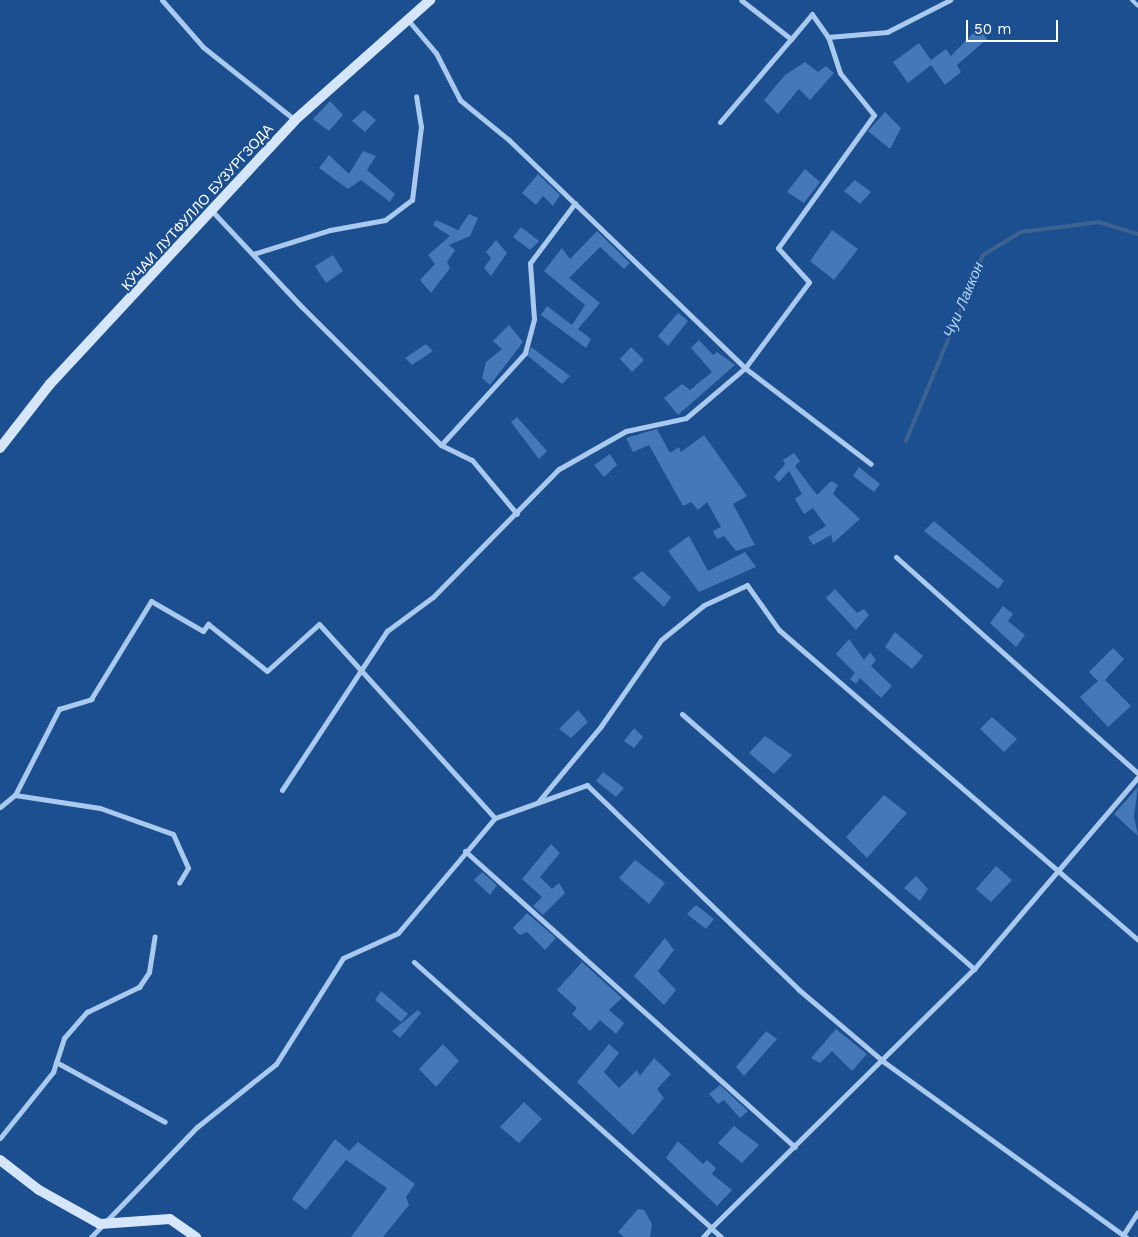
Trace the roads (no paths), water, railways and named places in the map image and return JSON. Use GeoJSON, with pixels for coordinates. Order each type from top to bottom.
{"type":"FeatureCollection","features":[{"type":"Feature","properties":{"kind":"main road","name":"КӮЧАИ ЛУТФУЛЛО БУЗУРГЗОДА"},"geometry":{"type":"LineString","coordinates":[[0,448],[50,384],[213,212],[295,120],[430,0]]}},
{"type":"Feature","properties":{"kind":"main road"},"geometry":{"type":"LineString","coordinates":[[0,1160],[39,1190],[100,1224],[170,1219],[196,1237]]}},
{"type":"Feature","properties":{"kind":"street"},"geometry":{"type":"LineString","coordinates":[[162,0],[203,47],[295,120]]}},
{"type":"Feature","properties":{"kind":"street"},"geometry":{"type":"LineString","coordinates":[[741,0],[790,39]]}},
{"type":"Feature","properties":{"kind":"street"},"geometry":{"type":"LineString","coordinates":[[828,37],[887,32],[950,0]]}},
{"type":"Feature","properties":{"kind":"street"},"geometry":{"type":"LineString","coordinates":[[282,790],[360,669],[387,631],[433,597],[517,514],[558,469],[626,432],[686,418],[745,368],[809,282],[778,248],[874,115],[840,73],[828,37],[812,14],[720,122]]}},
{"type":"Feature","properties":{"kind":"street"},"geometry":{"type":"LineString","coordinates":[[408,20],[436,54],[460,100],[575,203],[745,368],[871,464]]}},
{"type":"Feature","properties":{"kind":"street"},"geometry":{"type":"LineString","coordinates":[[253,254],[330,230],[385,220],[412,200],[421,127],[416,96]]}},
{"type":"Feature","properties":{"kind":"street"},"geometry":{"type":"LineString","coordinates":[[441,445],[525,353],[534,319],[530,263],[575,203]]}},
{"type":"Feature","properties":{"kind":"street"},"geometry":{"type":"LineString","coordinates":[[213,212],[441,445],[472,460],[517,514]]}},
{"type":"Feature","properties":{"kind":"street"},"geometry":{"type":"LineString","coordinates":[[896,557],[1138,773]]}},
{"type":"Feature","properties":{"kind":"street"},"geometry":{"type":"LineString","coordinates":[[537,803],[601,726],[661,640],[704,605],[748,585],[778,630],[1138,940]]}},
{"type":"Feature","properties":{"kind":"street"},"geometry":{"type":"LineString","coordinates":[[0,807],[14,795],[60,709],[91,700],[152,601],[203,631],[208,624],[267,671],[319,624],[495,818]]}},
{"type":"Feature","properties":{"kind":"street"},"geometry":{"type":"LineString","coordinates":[[682,714],[974,969]]}},
{"type":"Feature","properties":{"kind":"street"},"geometry":{"type":"LineString","coordinates":[[703,1237],[884,1062],[974,969],[1060,873],[1138,777]]}},
{"type":"Feature","properties":{"kind":"street"},"geometry":{"type":"LineString","coordinates":[[91,1237],[100,1224],[197,1127],[276,1064],[344,958],[398,933],[465,851],[495,818],[586,785],[798,989],[884,1062],[1125,1236],[1138,1212]]}},
{"type":"Feature","properties":{"kind":"street"},"geometry":{"type":"LineString","coordinates":[[14,795],[100,808],[173,834],[188,868],[179,883]]}},
{"type":"Feature","properties":{"kind":"street"},"geometry":{"type":"LineString","coordinates":[[465,851],[795,1147]]}},
{"type":"Feature","properties":{"kind":"street"},"geometry":{"type":"LineString","coordinates":[[0,1138],[53,1072],[64,1038],[87,1012],[139,987],[149,972],[155,936]]}},
{"type":"Feature","properties":{"kind":"street"},"geometry":{"type":"LineString","coordinates":[[414,962],[721,1237]]}},
{"type":"Feature","properties":{"kind":"street"},"geometry":{"type":"LineString","coordinates":[[56,1062],[165,1122]]}},
{"type":"Feature","properties":{"kind":"lane"},"geometry":{"type":"LineString","coordinates":[[1132,0],[1138,6]]}},
{"type":"Feature","properties":{"kind":"waterway","name":"Чуи Лаккон"},"geometry":{"type":"LineString","coordinates":[[906,441],[983,255],[1021,232],[1099,222],[1138,234]]}}]}
